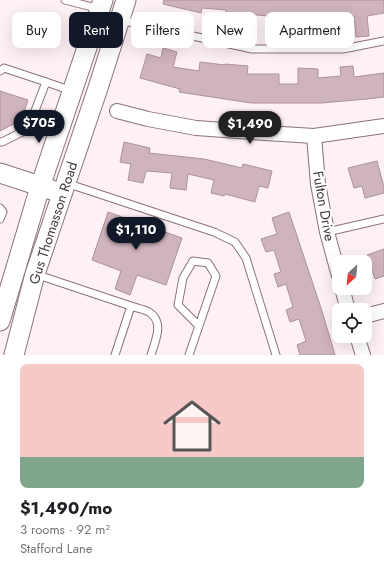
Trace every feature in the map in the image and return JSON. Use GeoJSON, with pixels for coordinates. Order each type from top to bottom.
{"type":"FeatureCollection","features":[{"type":"Feature","properties":{"kind":"main road","name":"Gus Thomasson Road"},"geometry":{"type":"LineString","coordinates":[[122,12],[126,0]]}},
{"type":"Feature","properties":{"kind":"main road","name":"Gus Thomasson Road"},"geometry":{"type":"LineString","coordinates":[[0,321],[4,293],[102,4]]}},
{"type":"Feature","properties":{"kind":"main road"},"geometry":{"type":"LineString","coordinates":[[102,4],[111,12]]}},
{"type":"Feature","properties":{"kind":"main road","name":"Gus Thomasson Road"},"geometry":{"type":"LineString","coordinates":[[14,355],[35,274],[111,48]]}},
{"type":"Feature","properties":{"kind":"main road"},"geometry":{"type":"LineString","coordinates":[[0,173],[40,187],[64,188]]}},
{"type":"Feature","properties":{"kind":"street"},"geometry":{"type":"LineString","coordinates":[[117,111],[148,119],[196,128],[314,136],[384,126]]}},
{"type":"Feature","properties":{"kind":"street","name":"Fulton Drive"},"geometry":{"type":"LineString","coordinates":[[314,136],[318,184],[327,232],[333,255]]}},
{"type":"Feature","properties":{"kind":"street"},"geometry":{"type":"LineString","coordinates":[[372,314],[384,311]]}},
{"type":"Feature","properties":{"kind":"street"},"geometry":{"type":"LineString","coordinates":[[359,343],[363,355]]}},
{"type":"Feature","properties":{"kind":"lane"},"geometry":{"type":"LineString","coordinates":[[67,0],[102,4]]}},
{"type":"Feature","properties":{"kind":"lane"},"geometry":{"type":"LineString","coordinates":[[123,21],[252,49],[342,49],[384,41]]}},
{"type":"Feature","properties":{"kind":"lane"},"geometry":{"type":"LineString","coordinates":[[0,71],[4,68],[73,91]]}},
{"type":"Feature","properties":{"kind":"lane"},"geometry":{"type":"LineString","coordinates":[[0,142],[28,129],[46,82]]}},
{"type":"Feature","properties":{"kind":"lane"},"geometry":{"type":"LineString","coordinates":[[64,188],[214,232],[236,242],[246,258],[276,355]]}},
{"type":"Feature","properties":{"kind":"lane"},"geometry":{"type":"LineString","coordinates":[[0,208],[2,212],[0,219]]}},
{"type":"Feature","properties":{"kind":"lane"},"geometry":{"type":"LineString","coordinates":[[327,232],[384,219]]}},
{"type":"Feature","properties":{"kind":"lane"},"geometry":{"type":"LineString","coordinates":[[189,355],[199,326],[216,276],[208,263],[193,261],[183,278],[178,305],[199,326]]}},
{"type":"Feature","properties":{"kind":"lane"},"geometry":{"type":"LineString","coordinates":[[35,274],[149,312],[158,322],[159,328],[151,355]]}},
{"type":"Feature","properties":{"kind":"lane"},"geometry":{"type":"LineString","coordinates":[[115,355],[131,306]]}},
{"type":"Feature","properties":{"kind":"building"},"geometry":{"type":"Polygon","coordinates":[[[164,0],[384,0],[384,13],[367,16],[369,36],[356,37],[354,12],[265,12],[265,16],[257,15],[257,12],[226,12],[226,10],[202,8],[201,13],[163,4],[164,0]]]}},
{"type":"Feature","properties":{"kind":"building"},"geometry":{"type":"Polygon","coordinates":[[[163,48],[177,52],[173,67],[199,71],[200,62],[248,66],[247,74],[279,74],[279,84],[298,84],[298,68],[318,69],[318,78],[341,76],[340,67],[353,66],[354,77],[384,73],[384,97],[321,103],[251,103],[179,92],[180,89],[140,78],[147,54],[161,58],[163,48]]]}},
{"type":"Feature","properties":{"kind":"building"},"geometry":{"type":"Polygon","coordinates":[[[0,91],[28,100],[21,120],[0,131],[0,91]]]}},
{"type":"Feature","properties":{"kind":"building"},"geometry":{"type":"Polygon","coordinates":[[[124,142],[150,148],[149,153],[204,159],[242,168],[243,164],[272,171],[268,188],[259,186],[255,202],[225,194],[224,196],[211,193],[214,180],[188,174],[186,190],[170,188],[172,173],[146,171],[143,183],[128,180],[131,164],[120,162],[124,142]]]}},
{"type":"Feature","properties":{"kind":"building"},"geometry":{"type":"Polygon","coordinates":[[[377,161],[384,187],[384,193],[365,198],[362,186],[354,188],[348,168],[377,161]]]}},
{"type":"Feature","properties":{"kind":"building"},"geometry":{"type":"Polygon","coordinates":[[[108,212],[182,238],[166,285],[137,275],[130,295],[115,289],[121,271],[92,260],[108,212]]]}},
{"type":"Feature","properties":{"kind":"building"},"geometry":{"type":"Polygon","coordinates":[[[289,212],[335,355],[300,355],[297,345],[306,341],[299,319],[290,322],[286,310],[293,307],[286,284],[278,287],[274,274],[281,272],[274,250],[266,252],[261,239],[277,234],[272,218],[289,212]]]}},
{"type":"Feature","properties":{"kind":"building"},"geometry":{"type":"Polygon","coordinates":[[[384,249],[384,276],[375,279],[372,270],[372,255],[367,255],[384,249]]]}}]}
